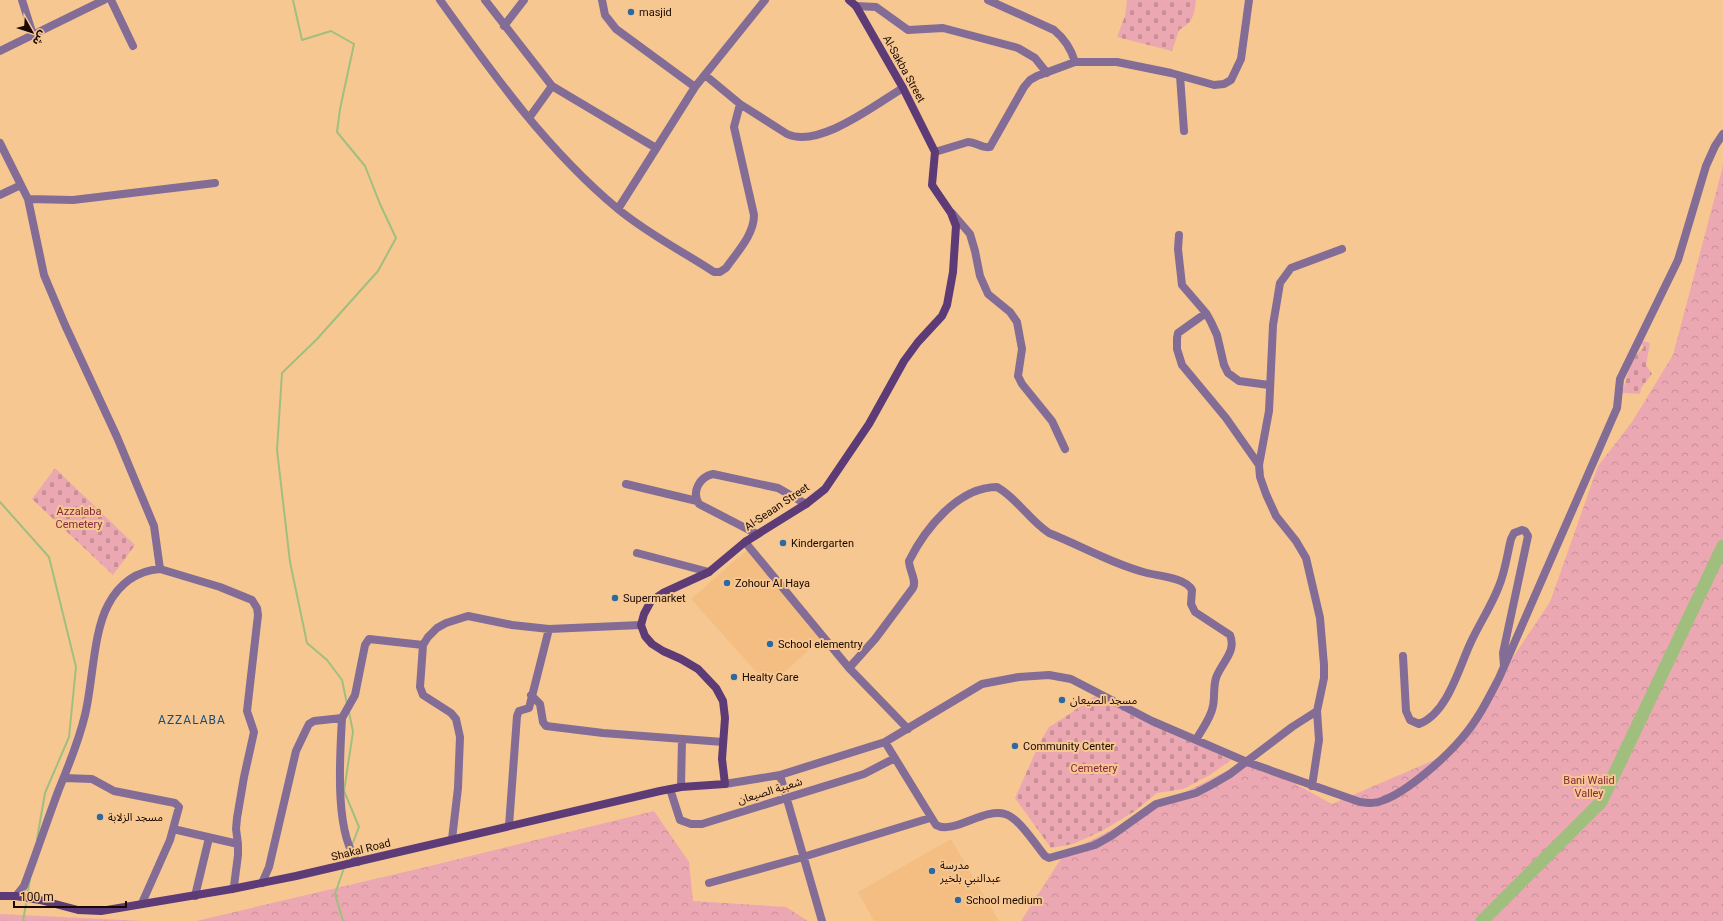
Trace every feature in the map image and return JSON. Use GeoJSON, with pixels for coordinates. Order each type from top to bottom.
{"type":"FeatureCollection","features":[{"type":"Feature","properties":{"kind":"main road","name":"Al-Sakba Street"},"geometry":{"type":"LineString","coordinates":[[849,0],[856,6],[903,88],[935,152]]}},
{"type":"Feature","properties":{"kind":"main road","name":"Al-Seaan Street"},"geometry":{"type":"LineString","coordinates":[[641,625],[644,614],[651,601],[662,593],[709,572],[745,542],[806,504],[824,488],[869,424],[904,361],[918,342],[942,316],[947,305],[953,272],[956,226],[951,213],[932,185],[935,152]]}},
{"type":"Feature","properties":{"kind":"main road"},"geometry":{"type":"LineString","coordinates":[[641,625],[644,636],[652,644],[698,669],[716,688],[722,701],[724,718],[722,759],[725,784]]}},
{"type":"Feature","properties":{"kind":"main road","name":"Shakal Road"},"geometry":{"type":"LineString","coordinates":[[0,896],[16,896],[40,900],[78,910],[101,911],[142,903],[196,896],[262,883],[670,789],[725,784]]}},
{"type":"Feature","properties":{"kind":"street"},"geometry":{"type":"LineString","coordinates":[[22,0],[33,35]]}},
{"type":"Feature","properties":{"kind":"street"},"geometry":{"type":"LineString","coordinates":[[0,51],[104,0]]}},
{"type":"Feature","properties":{"kind":"street"},"geometry":{"type":"LineString","coordinates":[[111,0],[133,46]]}},
{"type":"Feature","properties":{"kind":"street"},"geometry":{"type":"LineString","coordinates":[[440,0],[489,68],[567,162],[618,209],[650,233],[714,272],[720,272],[726,268],[749,235],[754,224],[754,214],[734,127],[740,104]]}},
{"type":"Feature","properties":{"kind":"street"},"geometry":{"type":"LineString","coordinates":[[485,0],[552,86],[656,148]]}},
{"type":"Feature","properties":{"kind":"street"},"geometry":{"type":"LineString","coordinates":[[504,26],[524,0]]}},
{"type":"Feature","properties":{"kind":"street"},"geometry":{"type":"LineString","coordinates":[[602,0],[606,15],[616,29],[695,87]]}},
{"type":"Feature","properties":{"kind":"street"},"geometry":{"type":"LineString","coordinates":[[618,209],[695,87],[765,0]]}},
{"type":"Feature","properties":{"kind":"street"},"geometry":{"type":"LineString","coordinates":[[988,0],[1054,30],[1072,50],[1075,62]]}},
{"type":"Feature","properties":{"kind":"street"},"geometry":{"type":"LineString","coordinates":[[935,152],[968,142],[973,142],[986,148],[990,147],[994,143],[1024,87],[1030,80],[1075,62],[1117,62],[1214,85],[1224,84],[1231,80],[1241,59],[1250,0]]}},
{"type":"Feature","properties":{"kind":"street"},"geometry":{"type":"LineString","coordinates":[[856,6],[876,7],[908,30],[943,28],[1018,48],[1035,58],[1047,73]]}},
{"type":"Feature","properties":{"kind":"street"},"geometry":{"type":"LineString","coordinates":[[705,75],[740,104],[792,136],[813,136],[832,131],[903,88]]}},
{"type":"Feature","properties":{"kind":"street"},"geometry":{"type":"LineString","coordinates":[[1180,76],[1184,131]]}},
{"type":"Feature","properties":{"kind":"street"},"geometry":{"type":"LineString","coordinates":[[529,118],[552,86]]}},
{"type":"Feature","properties":{"kind":"street"},"geometry":{"type":"LineString","coordinates":[[725,784],[780,775],[886,742],[966,692],[982,684],[1019,677],[1049,675],[1071,679],[1152,721],[1246,762],[1312,786],[1360,802],[1372,803],[1392,797],[1432,766],[1462,738],[1481,713],[1504,667],[1617,408],[1620,379],[1678,260],[1706,166],[1715,146],[1723,134]]}},
{"type":"Feature","properties":{"kind":"street"},"geometry":{"type":"LineString","coordinates":[[0,143],[28,199],[44,275],[65,325],[117,437],[154,526],[160,569]]}},
{"type":"Feature","properties":{"kind":"street"},"geometry":{"type":"LineString","coordinates":[[28,199],[73,200],[215,183]]}},
{"type":"Feature","properties":{"kind":"street"},"geometry":{"type":"LineString","coordinates":[[0,195],[21,185]]}},
{"type":"Feature","properties":{"kind":"street"},"geometry":{"type":"LineString","coordinates":[[951,213],[970,234],[976,251],[980,276],[988,294],[1010,312],[1017,322],[1022,349],[1018,376],[1022,384],[1052,422],[1065,449]]}},
{"type":"Feature","properties":{"kind":"street"},"geometry":{"type":"LineString","coordinates":[[1179,235],[1178,249],[1182,285],[1206,313],[1217,335],[1224,365],[1228,373],[1239,381],[1269,385]]}},
{"type":"Feature","properties":{"kind":"street"},"geometry":{"type":"LineString","coordinates":[[1312,786],[1319,740],[1317,711],[1324,678],[1320,618],[1306,558],[1296,541],[1276,516],[1262,483],[1259,465],[1269,412],[1269,385],[1273,325],[1280,283],[1291,268],[1342,249]]}},
{"type":"Feature","properties":{"kind":"street"},"geometry":{"type":"LineString","coordinates":[[1206,313],[1178,333],[1177,349],[1182,365],[1226,418],[1259,465]]}},
{"type":"Feature","properties":{"kind":"street"},"geometry":{"type":"LineString","coordinates":[[697,501],[697,489],[699,483],[707,476],[713,474],[778,488],[806,504]]}},
{"type":"Feature","properties":{"kind":"street"},"geometry":{"type":"LineString","coordinates":[[626,484],[697,501],[710,511],[757,534]]}},
{"type":"Feature","properties":{"kind":"street"},"geometry":{"type":"LineString","coordinates":[[849,668],[875,639],[913,588],[915,581],[908,561],[935,522],[954,503],[966,495],[997,487],[1013,499],[1033,520],[1049,533],[1123,566],[1187,584],[1192,590],[1191,604],[1195,612],[1230,635],[1233,645],[1231,653],[1217,675],[1214,686],[1214,706],[1196,740]]}},
{"type":"Feature","properties":{"kind":"street"},"geometry":{"type":"LineString","coordinates":[[1403,656],[1406,711],[1410,720],[1419,724],[1425,722],[1436,711],[1449,692],[1470,643],[1500,584],[1511,539],[1514,533],[1522,530],[1525,531],[1528,536],[1503,653],[1504,667]]}},
{"type":"Feature","properties":{"kind":"street"},"geometry":{"type":"LineString","coordinates":[[745,542],[849,668],[908,729]]}},
{"type":"Feature","properties":{"kind":"street"},"geometry":{"type":"LineString","coordinates":[[637,553],[709,572]]}},
{"type":"Feature","properties":{"kind":"street"},"geometry":{"type":"LineString","coordinates":[[16,896],[24,886],[64,778],[85,715],[102,617],[115,594],[126,582],[138,573],[160,569],[220,587],[252,600],[257,608],[258,615],[247,711],[254,732],[237,818],[236,829],[238,844],[234,886],[232,889]]}},
{"type":"Feature","properties":{"kind":"street"},"geometry":{"type":"LineString","coordinates":[[452,839],[458,788],[460,737],[456,719],[451,713],[423,695],[420,688],[423,645],[428,637],[437,628],[446,623],[468,616],[549,629],[641,625]]}},
{"type":"Feature","properties":{"kind":"street"},"geometry":{"type":"LineString","coordinates":[[509,826],[517,716],[519,711],[529,708],[531,695],[549,629]]}},
{"type":"Feature","properties":{"kind":"street"},"geometry":{"type":"LineString","coordinates":[[358,862],[352,854],[343,824],[340,763],[342,718],[355,695],[365,645],[367,642],[372,639],[423,645]]}},
{"type":"Feature","properties":{"kind":"street"},"geometry":{"type":"LineString","coordinates":[[531,695],[540,704],[543,722],[546,726],[603,733],[723,742]]}},
{"type":"Feature","properties":{"kind":"street"},"geometry":{"type":"LineString","coordinates":[[886,742],[930,818],[936,825],[945,828],[990,814],[1005,814],[1024,830],[1045,856],[1049,858],[1095,845],[1111,836],[1151,806],[1196,793],[1230,774],[1292,727],[1317,711]]}},
{"type":"Feature","properties":{"kind":"street"},"geometry":{"type":"LineString","coordinates":[[262,883],[269,867],[296,751],[306,730],[309,724],[314,721],[342,718]]}},
{"type":"Feature","properties":{"kind":"street"},"geometry":{"type":"LineString","coordinates":[[681,787],[682,740]]}},
{"type":"Feature","properties":{"kind":"street","name":"شعبية الصيعان"},"geometry":{"type":"LineString","coordinates":[[670,789],[678,818],[682,822],[702,824],[864,774],[896,758]]}},
{"type":"Feature","properties":{"kind":"street"},"geometry":{"type":"LineString","coordinates":[[780,775],[822,921]]}},
{"type":"Feature","properties":{"kind":"street"},"geometry":{"type":"LineString","coordinates":[[64,778],[92,779],[114,791],[175,803],[179,809],[170,840],[142,903]]}},
{"type":"Feature","properties":{"kind":"street"},"geometry":{"type":"LineString","coordinates":[[709,883],[803,857],[930,818]]}},
{"type":"Feature","properties":{"kind":"street"},"geometry":{"type":"LineString","coordinates":[[173,829],[238,844]]}},
{"type":"Feature","properties":{"kind":"street"},"geometry":{"type":"LineString","coordinates":[[196,896],[209,838]]}},
{"type":"Feature","properties":{"kind":"shaded area"},"geometry":{"type":"Polygon","coordinates":[[[748,549],[820,640],[769,686],[691,599],[748,549]]]}},
{"type":"Feature","properties":{"kind":"shaded area","name":"مدرسة عبدالنبي بلخير"},"geometry":{"type":"Polygon","coordinates":[[[951,839],[999,921],[874,921],[858,892],[951,839]]]}},
{"type":"Feature","properties":{"kind":"green space"},"geometry":{"type":"Polygon","coordinates":[[[1127,0],[1196,0],[1192,18],[1179,30],[1172,51],[1117,37],[1125,16],[1127,0]]]}},
{"type":"Feature","properties":{"kind":"green space","name":"Bani Walid Valley"},"geometry":{"type":"Polygon","coordinates":[[[1723,166],[1723,921],[1021,921],[1064,854],[1250,759],[1332,804],[1448,754],[1550,602],[1598,466],[1632,422],[1673,355],[1723,166]]]}},
{"type":"Feature","properties":{"kind":"green space"},"geometry":{"type":"Polygon","coordinates":[[[1643,341],[1650,343],[1646,365],[1652,374],[1641,388],[1640,394],[1622,393],[1632,360],[1644,347],[1641,344],[1643,341]]]}},
{"type":"Feature","properties":{"kind":"green space","name":"Azzalaba Cemetery"},"geometry":{"type":"Polygon","coordinates":[[[55,468],[135,545],[113,575],[32,499],[55,468]]]}},
{"type":"Feature","properties":{"kind":"green space","name":"Cemetery"},"geometry":{"type":"Polygon","coordinates":[[[1095,696],[1231,760],[1210,775],[1183,789],[1157,793],[1135,811],[1102,831],[1073,844],[1051,848],[1015,798],[1040,742],[1049,727],[1095,696]]]}},
{"type":"Feature","properties":{"kind":"green space"},"geometry":{"type":"Polygon","coordinates":[[[654,811],[689,862],[693,901],[786,907],[808,921],[196,921],[430,866],[654,811]]]}},
{"type":"Feature","properties":{"kind":"green space"},"geometry":{"type":"Polygon","coordinates":[[[0,914],[144,921],[0,921],[0,914]]]}},
{"type":"Feature","properties":{"kind":"waterway"},"geometry":{"type":"LineString","coordinates":[[293,0],[302,40],[331,31],[354,44],[340,109],[337,132],[365,166],[380,204],[396,238],[378,271],[317,339],[282,373],[277,450],[290,562],[307,643],[327,660],[342,680],[347,704]]}},
{"type":"Feature","properties":{"kind":"waterway"},"geometry":{"type":"LineString","coordinates":[[0,502],[49,557],[76,667],[69,737],[45,793],[37,839]]}},
{"type":"Feature","properties":{"kind":"waterway","name":"Bani Walid Valley"},"geometry":{"type":"LineString","coordinates":[[1482,921],[1601,802],[1723,546]]}},
{"type":"Feature","properties":{"kind":"waterway"},"geometry":{"type":"LineString","coordinates":[[349,712],[353,732],[344,791],[359,827],[352,845]]}},
{"type":"Feature","properties":{"kind":"waterway"},"geometry":{"type":"LineString","coordinates":[[346,862],[349,853]]}},
{"type":"Feature","properties":{"kind":"waterway"},"geometry":{"type":"LineString","coordinates":[[343,921],[335,894],[344,868]]}},
{"type":"Feature","properties":{"kind":"waterway"},"geometry":{"type":"LineString","coordinates":[[28,891],[30,879]]}},
{"type":"Feature","properties":{"kind":"waterway"},"geometry":{"type":"LineString","coordinates":[[23,921],[26,904]]}},
{"type":"Feature","properties":{"kind":"place","name":"masjid"},"geometry":{"type":"Point","coordinates":[631,12]}},
{"type":"Feature","properties":{"kind":"place","name":"Kindergarten"},"geometry":{"type":"Point","coordinates":[783,543]}},
{"type":"Feature","properties":{"kind":"place","name":"Zohour Al Haya"},"geometry":{"type":"Point","coordinates":[727,583]}},
{"type":"Feature","properties":{"kind":"place","name":"Supermarket"},"geometry":{"type":"Point","coordinates":[615,598]}},
{"type":"Feature","properties":{"kind":"place","name":"School elementry"},"geometry":{"type":"Point","coordinates":[770,644]}},
{"type":"Feature","properties":{"kind":"place","name":"Healty Care"},"geometry":{"type":"Point","coordinates":[734,677]}},
{"type":"Feature","properties":{"kind":"place","name":"مسجد الصيعان"},"geometry":{"type":"Point","coordinates":[1062,700]}},
{"type":"Feature","properties":{"kind":"place","name":"Community Center"},"geometry":{"type":"Point","coordinates":[1015,746]}},
{"type":"Feature","properties":{"kind":"place","name":"مسجد الزلابة"},"geometry":{"type":"Point","coordinates":[100,817]}},
{"type":"Feature","properties":{"kind":"place","name":"مدرسة عبدالنبي بلخير"},"geometry":{"type":"Point","coordinates":[932,871]}},
{"type":"Feature","properties":{"kind":"place","name":"School medium"},"geometry":{"type":"Point","coordinates":[958,900]}},
{"type":"Feature","properties":{"kind":"district","name":"AZZALABA"},"geometry":{"type":"Point","coordinates":[192,720]}}]}
